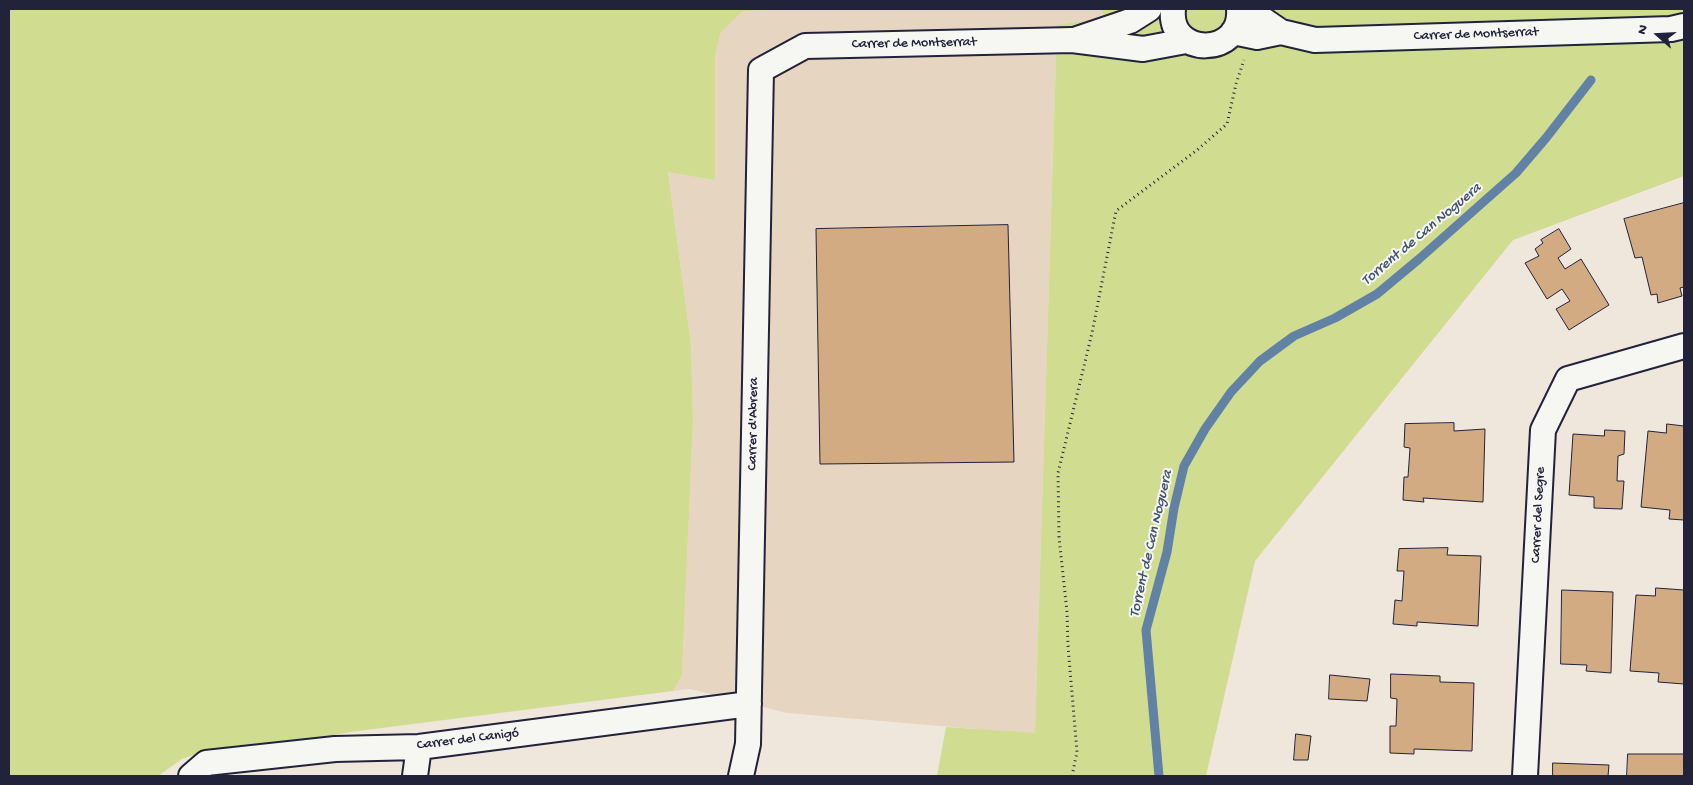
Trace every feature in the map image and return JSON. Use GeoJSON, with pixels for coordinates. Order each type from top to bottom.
{"type":"FeatureCollection","features":[{"type":"Feature","properties":{"kind":"street","name":"Carrer de Montserrat"},"geometry":{"type":"LineString","coordinates":[[1072,40],[1130,21],[1149,9]]}},
{"type":"Feature","properties":{"kind":"street"},"geometry":{"type":"LineString","coordinates":[[1172,9],[1174,25],[1179,34],[1186,40],[1201,46],[1217,44],[1226,40],[1241,22]]}},
{"type":"Feature","properties":{"kind":"street","name":"Carrer de Montserrat"},"geometry":{"type":"LineString","coordinates":[[1241,22],[1262,19],[1281,32],[1315,40],[1680,30]]}},
{"type":"Feature","properties":{"kind":"street","name":"Carrer de Montserrat"},"geometry":{"type":"LineString","coordinates":[[761,70],[804,46],[1072,40],[1143,49],[1186,40]]}},
{"type":"Feature","properties":{"kind":"street","name":"Carrer d'Abrera"},"geometry":{"type":"LineString","coordinates":[[741,776],[748,744],[761,70]]}},
{"type":"Feature","properties":{"kind":"street","name":"Carrer del Segre"},"geometry":{"type":"LineString","coordinates":[[1526,776],[1543,430],[1568,380],[1684,346]]}},
{"type":"Feature","properties":{"kind":"street","name":"Carrer del Canigó"},"geometry":{"type":"LineString","coordinates":[[191,776],[206,763],[335,749],[419,748],[749,704]]}},
{"type":"Feature","properties":{"kind":"street"},"geometry":{"type":"LineString","coordinates":[[414,776],[419,748]]}},
{"type":"Feature","properties":{"kind":"path"},"geometry":{"type":"LineString","coordinates":[[1072,776],[1078,752],[1059,537],[1058,473],[1092,334],[1116,212],[1196,151],[1227,124],[1236,84],[1241,22]]}},
{"type":"Feature","properties":{"kind":"shaded area"},"geometry":{"type":"Polygon","coordinates":[[[797,9],[1101,9],[1106,18],[1057,26],[1035,734],[787,713],[690,689],[673,691],[682,675],[693,421],[691,344],[668,171],[715,180],[715,56],[721,32],[743,11],[797,9]]]}},
{"type":"Feature","properties":{"kind":"green space"},"geometry":{"type":"Polygon","coordinates":[[[9,9],[797,9],[743,11],[721,32],[715,56],[715,180],[668,172],[691,344],[693,421],[682,675],[673,691],[350,732],[286,744],[208,750],[182,759],[158,776],[9,776],[9,9]]]}},
{"type":"Feature","properties":{"kind":"green space"},"geometry":{"type":"Polygon","coordinates":[[[1101,9],[1684,9],[1684,176],[1513,240],[1255,561],[1206,776],[937,776],[946,727],[1035,733],[1057,25],[1105,18],[1101,9]]]}},
{"type":"Feature","properties":{"kind":"building"},"geometry":{"type":"Polygon","coordinates":[[[1684,203],[1684,287],[1680,288],[1682,296],[1658,303],[1657,294],[1651,295],[1642,257],[1635,258],[1624,219],[1684,203]]]}},
{"type":"Feature","properties":{"kind":"building"},"geometry":{"type":"Polygon","coordinates":[[[1008,225],[1014,462],[820,464],[816,229],[1008,225]]]}},
{"type":"Feature","properties":{"kind":"building"},"geometry":{"type":"Polygon","coordinates":[[[1559,229],[1571,249],[1558,258],[1565,269],[1581,259],[1609,305],[1569,330],[1556,309],[1570,301],[1562,289],[1547,299],[1525,263],[1539,256],[1535,249],[1543,243],[1541,240],[1559,229]]]}},
{"type":"Feature","properties":{"kind":"building"},"geometry":{"type":"Polygon","coordinates":[[[1454,423],[1454,431],[1485,429],[1483,502],[1423,498],[1424,502],[1403,500],[1404,477],[1408,477],[1410,448],[1404,447],[1405,424],[1454,423]]]}},
{"type":"Feature","properties":{"kind":"building"},"geometry":{"type":"Polygon","coordinates":[[[1667,424],[1684,426],[1684,520],[1669,519],[1670,510],[1641,507],[1648,431],[1666,433],[1667,424]]]}},
{"type":"Feature","properties":{"kind":"building"},"geometry":{"type":"Polygon","coordinates":[[[1605,430],[1625,431],[1624,454],[1618,456],[1617,481],[1624,481],[1622,509],[1594,508],[1594,497],[1569,495],[1573,434],[1604,436],[1605,430]]]}},
{"type":"Feature","properties":{"kind":"building"},"geometry":{"type":"Polygon","coordinates":[[[1448,548],[1447,555],[1481,556],[1478,626],[1417,622],[1417,626],[1393,624],[1395,600],[1402,601],[1404,571],[1397,571],[1399,549],[1448,548]]]}},
{"type":"Feature","properties":{"kind":"building"},"geometry":{"type":"Polygon","coordinates":[[[1656,588],[1684,590],[1684,684],[1658,682],[1659,673],[1630,671],[1636,595],[1655,596],[1656,588]]]}},
{"type":"Feature","properties":{"kind":"building"},"geometry":{"type":"Polygon","coordinates":[[[1562,590],[1613,592],[1611,673],[1586,671],[1587,665],[1561,664],[1562,590]]]}},
{"type":"Feature","properties":{"kind":"building"},"geometry":{"type":"Polygon","coordinates":[[[1391,674],[1440,676],[1440,682],[1474,683],[1472,751],[1414,749],[1414,754],[1390,753],[1390,726],[1396,726],[1397,699],[1391,698],[1391,674]]]}},
{"type":"Feature","properties":{"kind":"building"},"geometry":{"type":"Polygon","coordinates":[[[1330,675],[1370,679],[1367,701],[1329,699],[1330,675]]]}},
{"type":"Feature","properties":{"kind":"building"},"geometry":{"type":"Polygon","coordinates":[[[1296,734],[1311,736],[1308,760],[1294,760],[1296,734]]]}},
{"type":"Feature","properties":{"kind":"building"},"geometry":{"type":"Polygon","coordinates":[[[1628,754],[1684,754],[1684,776],[1627,776],[1628,754]]]}},
{"type":"Feature","properties":{"kind":"building"},"geometry":{"type":"Polygon","coordinates":[[[1553,763],[1609,765],[1608,776],[1553,776],[1553,763]]]}},
{"type":"Feature","properties":{"kind":"waterway","name":"Torrent de Can Noguera"},"geometry":{"type":"LineString","coordinates":[[1159,776],[1146,630],[1167,552],[1174,508],[1184,466],[1205,429],[1231,392],[1260,361],[1294,336],[1335,318],[1377,294],[1516,173],[1591,80]]}}]}
